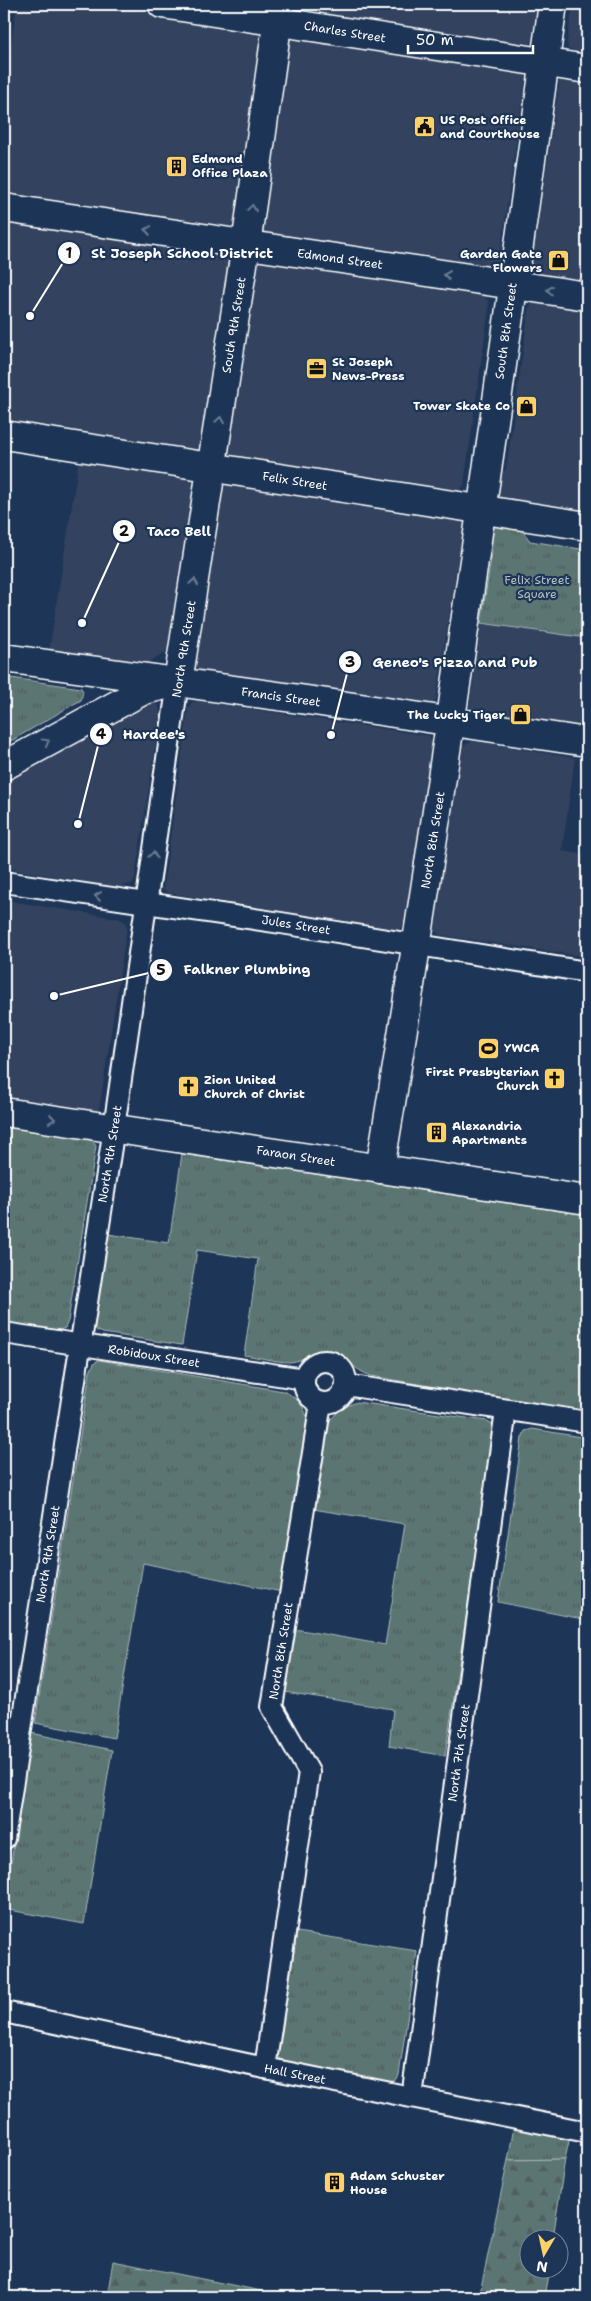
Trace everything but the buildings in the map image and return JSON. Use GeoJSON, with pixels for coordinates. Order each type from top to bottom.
{"type":"FeatureCollection","features":[{"type":"Feature","properties":{"kind":"main road","name":"Charles Street"},"geometry":{"type":"LineString","coordinates":[[162,4],[279,13],[587,69]]}},
{"type":"Feature","properties":{"kind":"main road","name":"South 8th Street"},"geometry":{"type":"LineString","coordinates":[[481,510],[553,4]]}},
{"type":"Feature","properties":{"kind":"main road","name":"South 9th Street"},"geometry":{"type":"LineString","coordinates":[[212,468],[279,13]]}},
{"type":"Feature","properties":{"kind":"main road","name":"Edmond Street"},"geometry":{"type":"LineString","coordinates":[[4,208],[587,296]]}},
{"type":"Feature","properties":{"kind":"main road","name":"Felix Street"},"geometry":{"type":"LineString","coordinates":[[4,435],[587,526]]}},
{"type":"Feature","properties":{"kind":"main road","name":"North 9th Street"},"geometry":{"type":"LineString","coordinates":[[178,682],[212,468]]}},
{"type":"Feature","properties":{"kind":"main road","name":"North 8th Street"},"geometry":{"type":"LineString","coordinates":[[380,1168],[417,945],[481,510]]}},
{"type":"Feature","properties":{"kind":"main road","name":"Francis Street"},"geometry":{"type":"LineString","coordinates":[[4,658],[587,742]]}},
{"type":"Feature","properties":{"kind":"main road"},"geometry":{"type":"LineString","coordinates":[[4,766],[144,690],[178,682]]}},
{"type":"Feature","properties":{"kind":"main road","name":"Faraon Street"},"geometry":{"type":"LineString","coordinates":[[4,1112],[587,1200]]}},
{"type":"Feature","properties":{"kind":"street","name":"North 9th Street"},"geometry":{"type":"LineString","coordinates":[[4,1839],[114,1128],[178,682]]}},
{"type":"Feature","properties":{"kind":"street","name":"Jules Street"},"geometry":{"type":"LineString","coordinates":[[4,882],[587,972]]}},
{"type":"Feature","properties":{"kind":"street","name":"Robidoux Street"},"geometry":{"type":"LineString","coordinates":[[4,1333],[304,1379]]}},
{"type":"Feature","properties":{"kind":"street"},"geometry":{"type":"LineString","coordinates":[[320,1361],[325,1361],[338,1364],[345,1373],[346,1385],[337,1400],[321,1403],[309,1397],[304,1388],[304,1379],[310,1366],[320,1361]]}},
{"type":"Feature","properties":{"kind":"street"},"geometry":{"type":"LineString","coordinates":[[346,1385],[587,1422]]}},
{"type":"Feature","properties":{"kind":"street","name":"North 8th Street"},"geometry":{"type":"LineString","coordinates":[[265,2068],[309,1772],[272,1707],[321,1403]]}},
{"type":"Feature","properties":{"kind":"street","name":"North 7th Street"},"geometry":{"type":"LineString","coordinates":[[412,2097],[506,1410]]}},
{"type":"Feature","properties":{"kind":"street","name":"Hall Street"},"geometry":{"type":"LineString","coordinates":[[4,2012],[265,2068],[587,2132]]}},
{"type":"Feature","properties":{"kind":"shaded area"},"geometry":{"type":"Polygon","coordinates":[[[17,4],[98,4],[254,27],[260,31],[262,38],[234,224],[223,228],[4,194],[4,92],[17,4]]]}},
{"type":"Feature","properties":{"kind":"shaded area"},"geometry":{"type":"Polygon","coordinates":[[[295,4],[537,4],[532,41],[528,45],[519,47],[299,12],[295,8],[295,4]]]}},
{"type":"Feature","properties":{"kind":"shaded area"},"geometry":{"type":"Polygon","coordinates":[[[573,4],[587,4],[587,54],[568,49],[567,42],[573,4]]]}},
{"type":"Feature","properties":{"kind":"shaded area"},"geometry":{"type":"Polygon","coordinates":[[[292,36],[524,70],[526,77],[499,262],[494,268],[486,269],[268,235],[262,231],[261,222],[288,42],[292,36]]]}},
{"type":"Feature","properties":{"kind":"shaded area"},"geometry":{"type":"Polygon","coordinates":[[[587,77],[587,283],[538,275],[533,272],[532,264],[559,84],[561,78],[587,77]]]}},
{"type":"Feature","properties":{"kind":"shaded area"},"geometry":{"type":"Polygon","coordinates":[[[4,219],[227,255],[229,266],[200,453],[4,423],[4,219]]]}},
{"type":"Feature","properties":{"kind":"shaded area"},"geometry":{"type":"Polygon","coordinates":[[[260,262],[483,296],[488,300],[489,308],[464,485],[454,496],[235,459],[229,455],[228,447],[256,267],[260,262]]]}},
{"type":"Feature","properties":{"kind":"shaded area"},"geometry":{"type":"Polygon","coordinates":[[[538,302],[587,310],[587,513],[499,501],[494,494],[498,477],[506,469],[529,309],[532,304],[538,302]]]}},
{"type":"Feature","properties":{"kind":"shaded area"},"geometry":{"type":"Polygon","coordinates":[[[79,459],[188,476],[194,479],[196,484],[172,637],[165,653],[145,664],[49,652],[79,459]]]}},
{"type":"Feature","properties":{"kind":"shaded area"},"geometry":{"type":"Polygon","coordinates":[[[232,483],[461,519],[465,523],[464,546],[459,553],[436,699],[433,704],[429,707],[200,672],[196,668],[195,662],[221,492],[225,486],[232,483]]]}},
{"type":"Feature","properties":{"kind":"shaded area"},"geometry":{"type":"Polygon","coordinates":[[[481,623],[587,638],[587,674],[579,733],[471,715],[469,710],[481,623]]]}},
{"type":"Feature","properties":{"kind":"shaded area"},"geometry":{"type":"Polygon","coordinates":[[[148,698],[156,701],[159,706],[160,715],[135,878],[132,884],[118,887],[4,868],[4,780],[148,698]]]}},
{"type":"Feature","properties":{"kind":"shaded area"},"geometry":{"type":"Polygon","coordinates":[[[199,701],[430,736],[432,747],[405,923],[402,928],[397,930],[169,893],[163,890],[188,709],[192,702],[199,701]]]}},
{"type":"Feature","properties":{"kind":"shaded area"},"geometry":{"type":"Polygon","coordinates":[[[473,741],[575,758],[562,851],[587,855],[587,957],[439,935],[434,930],[463,746],[473,741]]]}},
{"type":"Feature","properties":{"kind":"shaded area"},"geometry":{"type":"Polygon","coordinates":[[[4,900],[117,918],[125,921],[127,927],[100,1105],[98,1110],[92,1113],[4,1098],[4,900]]]}},
{"type":"Feature","properties":{"kind":"green space","name":"Felix Street Square"},"geometry":{"type":"Polygon","coordinates":[[[502,523],[522,530],[530,541],[587,550],[587,638],[481,623],[492,552],[487,535],[493,527],[502,523]]]}},
{"type":"Feature","properties":{"kind":"green space"},"geometry":{"type":"Polygon","coordinates":[[[587,674],[587,734],[579,733],[587,674]]]}},
{"type":"Feature","properties":{"kind":"green space"},"geometry":{"type":"Polygon","coordinates":[[[4,677],[81,688],[83,691],[81,700],[4,745],[4,677]]]}},
{"type":"Feature","properties":{"kind":"green space"},"geometry":{"type":"Polygon","coordinates":[[[4,1124],[82,1136],[92,1140],[96,1146],[68,1321],[65,1328],[57,1331],[4,1322],[4,1124]]]}},
{"type":"Feature","properties":{"kind":"green space"},"geometry":{"type":"Polygon","coordinates":[[[182,1154],[587,1215],[587,1410],[577,1411],[371,1376],[334,1353],[328,1352],[318,1353],[290,1362],[244,1355],[258,1259],[197,1250],[182,1345],[103,1333],[96,1330],[93,1323],[108,1234],[169,1243],[182,1154]]]}},
{"type":"Feature","properties":{"kind":"green space"},"geometry":{"type":"Polygon","coordinates":[[[99,1360],[283,1391],[291,1395],[298,1402],[304,1409],[307,1418],[282,1592],[143,1563],[114,1738],[35,1723],[90,1372],[94,1363],[99,1360]]]}},
{"type":"Feature","properties":{"kind":"green space"},"geometry":{"type":"Polygon","coordinates":[[[357,1402],[487,1421],[493,1424],[494,1433],[445,1756],[389,1746],[393,1709],[285,1692],[295,1629],[385,1645],[405,1524],[313,1509],[329,1421],[342,1408],[357,1402]]]}},
{"type":"Feature","properties":{"kind":"green space"},"geometry":{"type":"Polygon","coordinates":[[[533,1429],[587,1438],[587,1620],[498,1602],[522,1438],[525,1431],[533,1429]]]}},
{"type":"Feature","properties":{"kind":"green space"},"geometry":{"type":"Polygon","coordinates":[[[31,1733],[112,1750],[84,1924],[4,1909],[31,1733]]]}},
{"type":"Feature","properties":{"kind":"green space"},"geometry":{"type":"Polygon","coordinates":[[[297,1932],[417,1951],[399,2075],[394,2081],[387,2082],[283,2061],[278,2056],[297,1932]]]}},
{"type":"Feature","properties":{"kind":"green space"},"geometry":{"type":"Polygon","coordinates":[[[514,2127],[570,2137],[565,2159],[508,2160],[514,2127]]]}},
{"type":"Feature","properties":{"kind":"green space"},"geometry":{"type":"Polygon","coordinates":[[[565,2159],[555,2228],[518,2228],[518,2278],[547,2278],[544,2297],[479,2297],[508,2160],[565,2159]]]}},
{"type":"Feature","properties":{"kind":"green space"},"geometry":{"type":"Polygon","coordinates":[[[113,2261],[291,2297],[107,2297],[113,2261]]]}},
{"type":"Feature","properties":{"kind":"place","name":"US Post Office and Courthouse"},"geometry":{"type":"Point","coordinates":[424,127]}},
{"type":"Feature","properties":{"kind":"place","name":"Edmond Office Plaza"},"geometry":{"type":"Point","coordinates":[176,166]}},
{"type":"Feature","properties":{"kind":"place","name":"Garden Gate Flowers"},"geometry":{"type":"Point","coordinates":[558,261]}},
{"type":"Feature","properties":{"kind":"place","name":"St Joseph School District"},"geometry":{"type":"Point","coordinates":[30,316]}},
{"type":"Feature","properties":{"kind":"place","name":"St Joseph News-Press"},"geometry":{"type":"Point","coordinates":[316,369]}},
{"type":"Feature","properties":{"kind":"place","name":"Tower Skate Co"},"geometry":{"type":"Point","coordinates":[526,406]}},
{"type":"Feature","properties":{"kind":"place","name":"Taco Bell"},"geometry":{"type":"Point","coordinates":[82,623]}},
{"type":"Feature","properties":{"kind":"place","name":"The Lucky Tiger"},"geometry":{"type":"Point","coordinates":[521,715]}},
{"type":"Feature","properties":{"kind":"place","name":"Geneo's Pizza and Pub"},"geometry":{"type":"Point","coordinates":[331,735]}},
{"type":"Feature","properties":{"kind":"place","name":"Hardee's"},"geometry":{"type":"Point","coordinates":[78,824]}},
{"type":"Feature","properties":{"kind":"place","name":"Falkner Plumbing"},"geometry":{"type":"Point","coordinates":[54,996]}},
{"type":"Feature","properties":{"kind":"place","name":"YWCA"},"geometry":{"type":"Point","coordinates":[488,1048]}},
{"type":"Feature","properties":{"kind":"place","name":"First Presbyterian Church"},"geometry":{"type":"Point","coordinates":[555,1079]}},
{"type":"Feature","properties":{"kind":"place","name":"Zion United Church of Christ"},"geometry":{"type":"Point","coordinates":[188,1087]}},
{"type":"Feature","properties":{"kind":"place","name":"Alexandria Apartments"},"geometry":{"type":"Point","coordinates":[436,1133]}},
{"type":"Feature","properties":{"kind":"place","name":"Adam Schuster House"},"geometry":{"type":"Point","coordinates":[334,2183]}}]}
